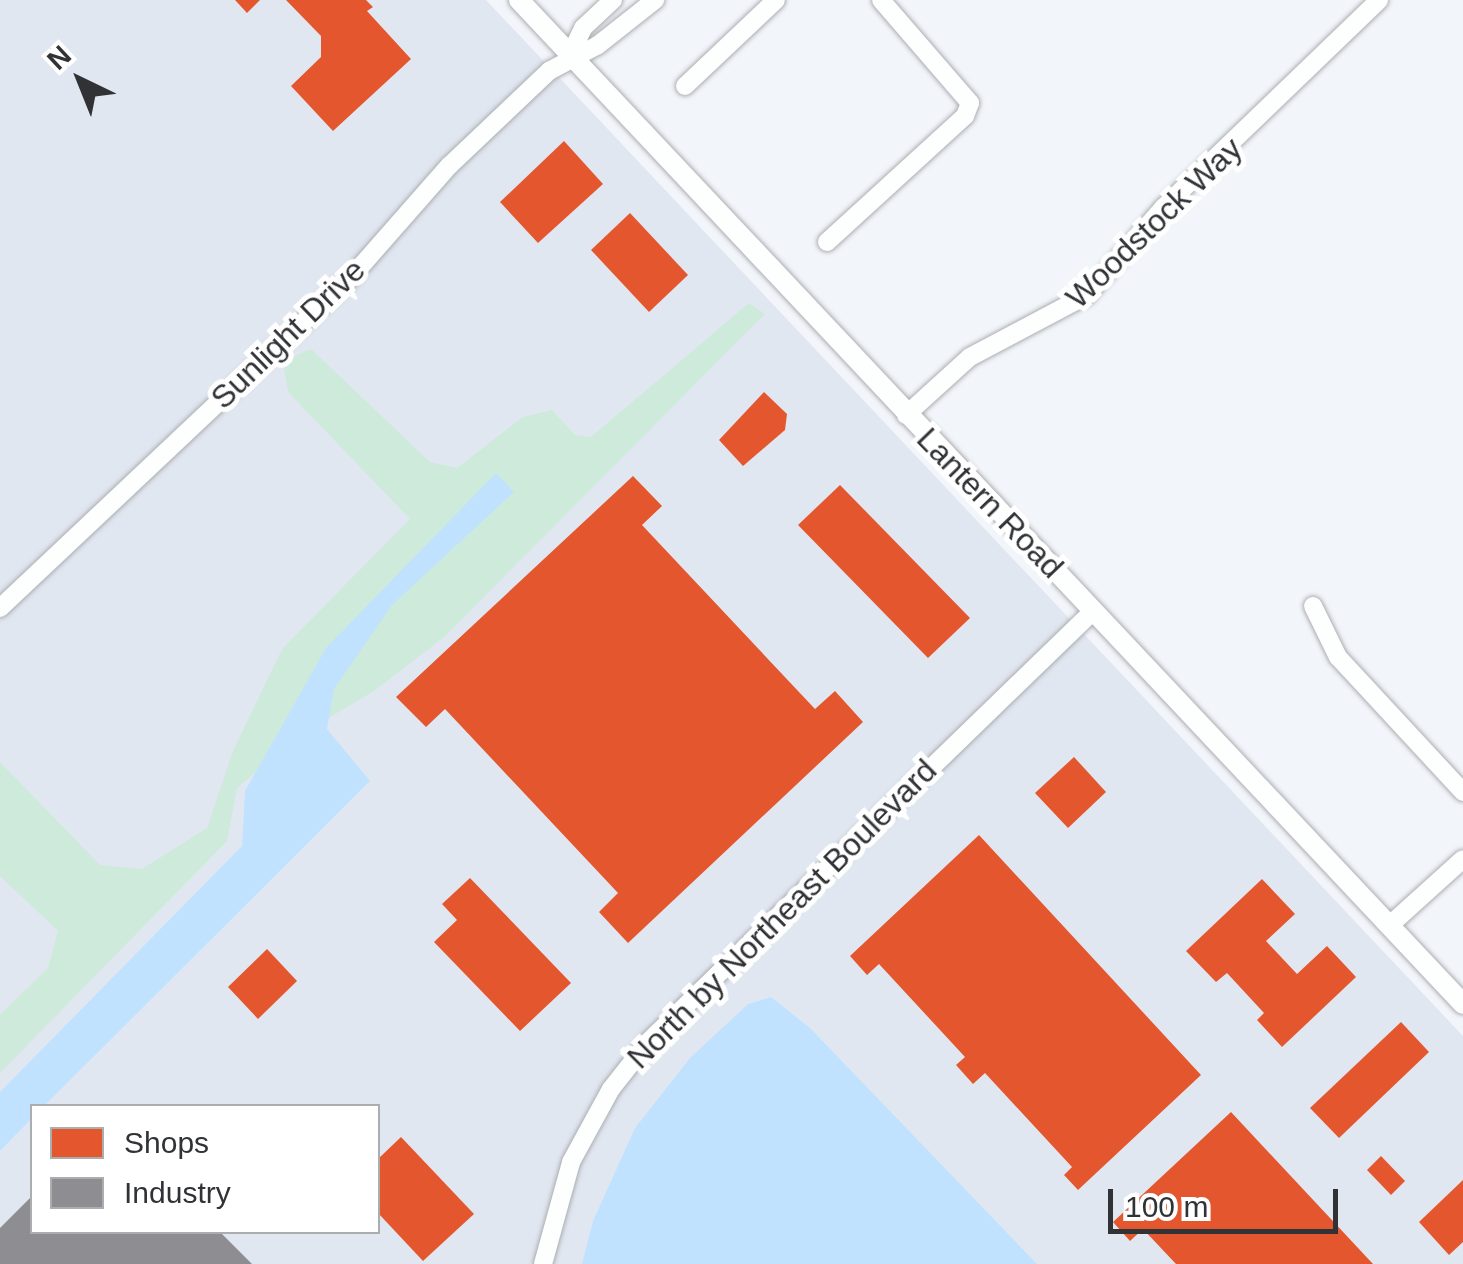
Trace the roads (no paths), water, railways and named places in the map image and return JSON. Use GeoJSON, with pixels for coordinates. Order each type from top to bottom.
{"type":"FeatureCollection","features":[{"type":"Feature","properties":{"kind":"street","name":"Lantern Road"},"geometry":{"type":"LineString","coordinates":[[520,0],[1463,1004]]}},
{"type":"Feature","properties":{"kind":"street"},"geometry":{"type":"LineString","coordinates":[[570,55],[583,28],[614,0]]}},
{"type":"Feature","properties":{"kind":"street"},"geometry":{"type":"LineString","coordinates":[[570,55],[598,44],[655,0]]}},
{"type":"Feature","properties":{"kind":"street"},"geometry":{"type":"LineString","coordinates":[[685,86],[776,0]]}},
{"type":"Feature","properties":{"kind":"street"},"geometry":{"type":"LineString","coordinates":[[827,242],[965,116],[970,104],[880,0]]}},
{"type":"Feature","properties":{"kind":"street","name":"Woodstock Way"},"geometry":{"type":"LineString","coordinates":[[906,415],[970,358],[1087,295],[1163,208],[1379,0]]}},
{"type":"Feature","properties":{"kind":"street","name":"Sunlight Drive"},"geometry":{"type":"LineString","coordinates":[[0,608],[354,274],[449,166],[570,55]]}},
{"type":"Feature","properties":{"kind":"street"},"geometry":{"type":"LineString","coordinates":[[1313,606],[1338,657],[1463,792]]}},
{"type":"Feature","properties":{"kind":"street","name":"North by Northeast Boulevard"},"geometry":{"type":"LineString","coordinates":[[543,1264],[571,1162],[611,1090],[648,1042],[1092,611]]}},
{"type":"Feature","properties":{"kind":"street"},"geometry":{"type":"LineString","coordinates":[[1390,926],[1463,859]]}},
{"type":"Feature","properties":{"kind":"water"},"geometry":{"type":"Polygon","coordinates":[[[496,473],[514,492],[392,605],[334,689],[327,729],[370,781],[46,1104],[30,1104],[30,1120],[0,1151],[0,1092],[242,846],[245,791],[326,648],[496,473]]]}},
{"type":"Feature","properties":{"kind":"water"},"geometry":{"type":"Polygon","coordinates":[[[771,997],[810,1028],[1037,1264],[582,1264],[593,1221],[635,1128],[690,1058],[748,1004],[771,997]]]}}]}
